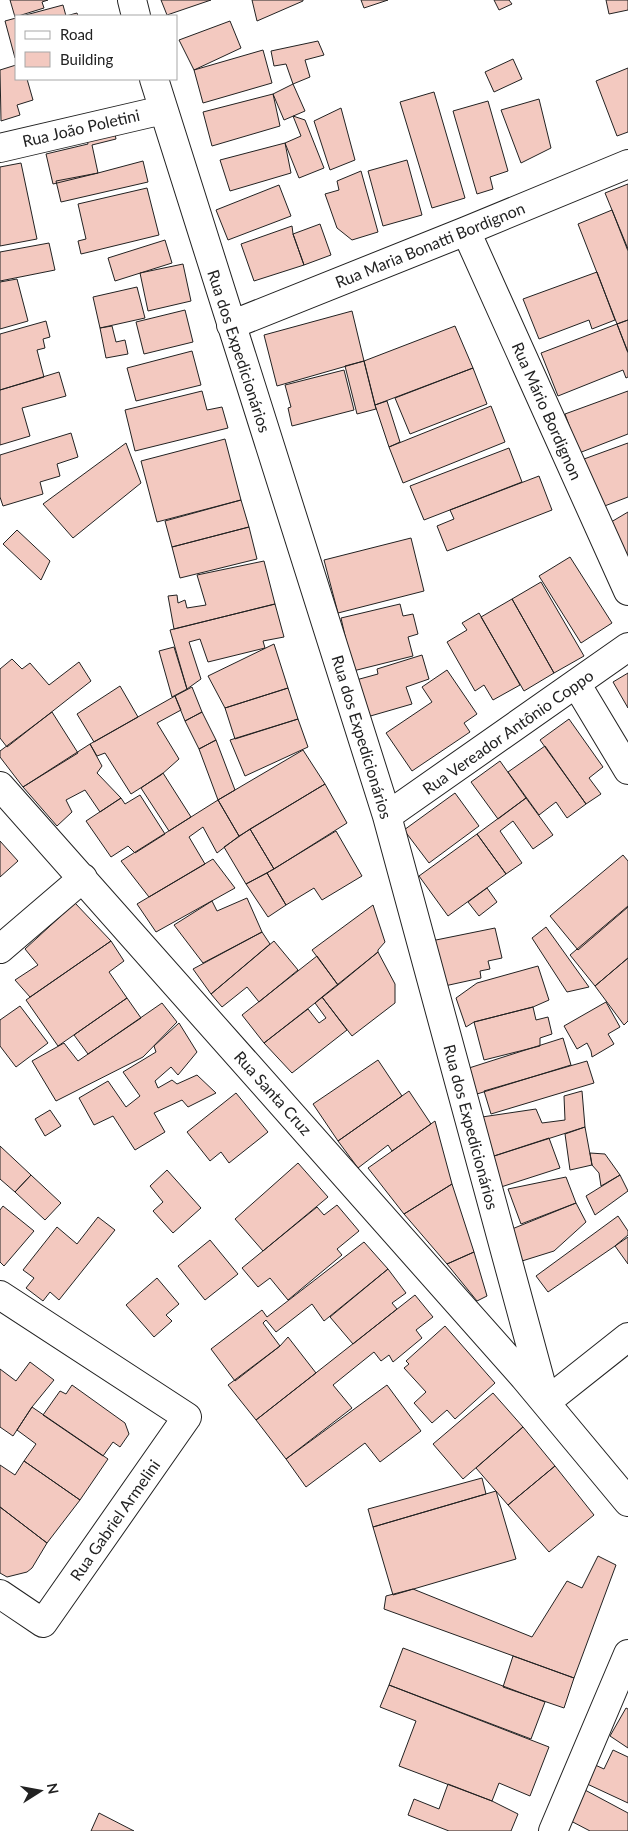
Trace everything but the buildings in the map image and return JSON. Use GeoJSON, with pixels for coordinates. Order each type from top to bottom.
{"type":"FeatureCollection","features":[{"type":"Feature","properties":{"kind":"street"},"geometry":{"type":"LineString","coordinates":[[132,0],[136,15]]}},
{"type":"Feature","properties":{"kind":"street","name":"Rua dos Expedicionários"},"geometry":{"type":"LineString","coordinates":[[154,80],[387,816],[546,1402]]}},
{"type":"Feature","properties":{"kind":"street","name":"Rua João Poletini"},"geometry":{"type":"LineString","coordinates":[[0,148],[163,110]]}},
{"type":"Feature","properties":{"kind":"street","name":"Rua Maria Bonatti Bordignon"},"geometry":{"type":"LineString","coordinates":[[231,325],[628,164]]}},
{"type":"Feature","properties":{"kind":"street","name":"Rua Mário Bordignon"},"geometry":{"type":"LineString","coordinates":[[466,231],[628,591]]}},
{"type":"Feature","properties":{"kind":"street","name":"Rua Vereador Antônio Coppo"},"geometry":{"type":"LineString","coordinates":[[387,816],[628,648]]}},
{"type":"Feature","properties":{"kind":"street"},"geometry":{"type":"LineString","coordinates":[[577,685],[628,770]]}},
{"type":"Feature","properties":{"kind":"street","name":"Rua Santa Cruz"},"geometry":{"type":"LineString","coordinates":[[0,786],[546,1402],[628,1502]]}},
{"type":"Feature","properties":{"kind":"street"},"geometry":{"type":"LineString","coordinates":[[0,949],[83,878]]}},
{"type":"Feature","properties":{"kind":"street","name":"Rua Gabriel Armelini"},"geometry":{"type":"LineString","coordinates":[[0,1295],[187,1416],[43,1623],[0,1594]]}},
{"type":"Feature","properties":{"kind":"street"},"geometry":{"type":"LineString","coordinates":[[546,1402],[628,1337]]}},
{"type":"Feature","properties":{"kind":"street"},"geometry":{"type":"LineString","coordinates":[[552,1831],[628,1654]]}}]}
